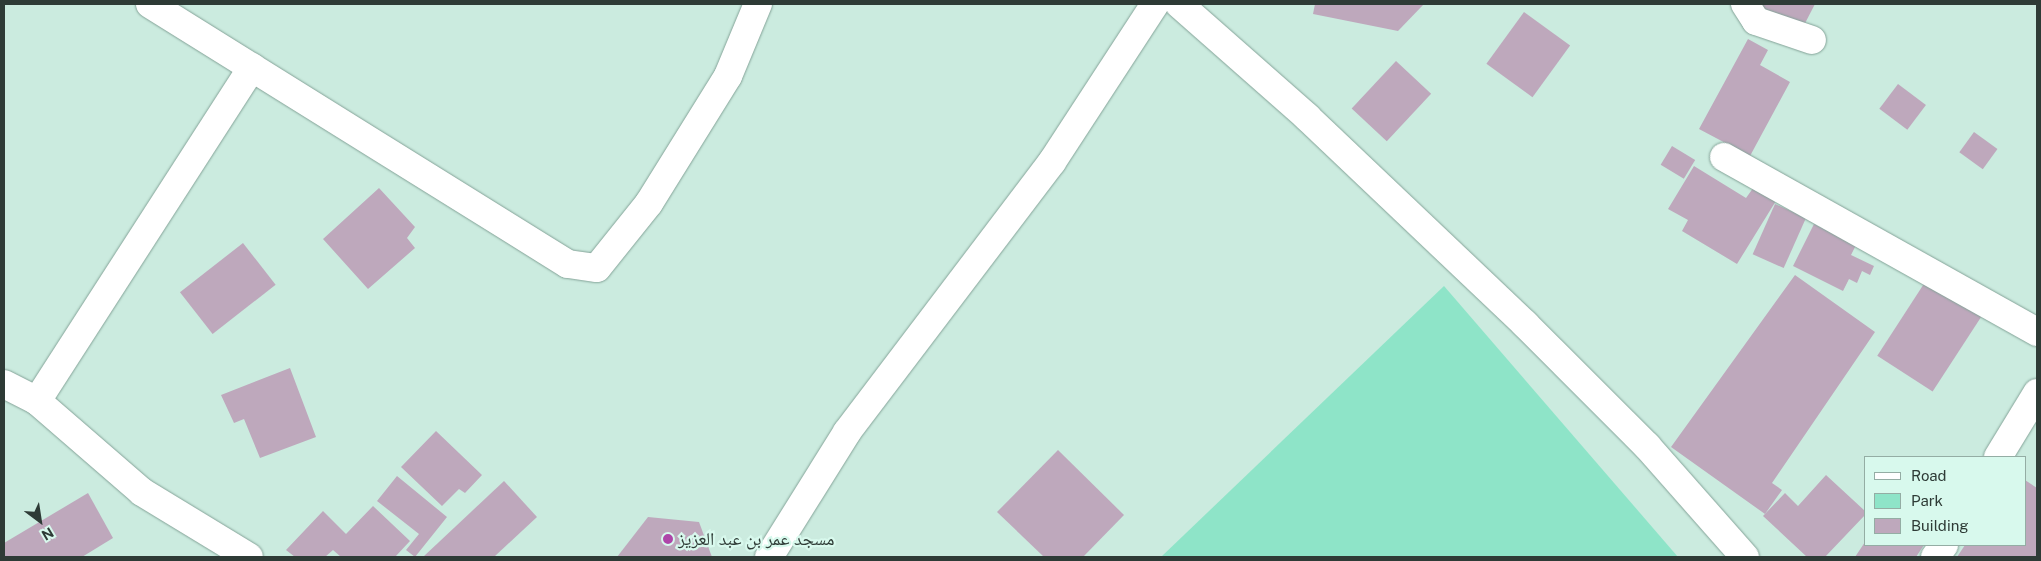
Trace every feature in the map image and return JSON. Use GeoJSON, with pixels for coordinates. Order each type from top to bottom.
{"type":"FeatureCollection","features":[{"type":"Feature","properties":{"kind":"street"},"geometry":{"type":"LineString","coordinates":[[150,4],[568,264],[598,268],[648,203],[728,76],[758,4]]}},
{"type":"Feature","properties":{"kind":"street"},"geometry":{"type":"LineString","coordinates":[[770,557],[847,432],[1052,162],[1155,4]]}},
{"type":"Feature","properties":{"kind":"street"},"geometry":{"type":"LineString","coordinates":[[1179,4],[1307,117],[1525,324],[1646,446],[1746,557]]}},
{"type":"Feature","properties":{"kind":"street"},"geometry":{"type":"LineString","coordinates":[[1745,4],[1756,21],[1812,40]]}},
{"type":"Feature","properties":{"kind":"street"},"geometry":{"type":"LineString","coordinates":[[37,401],[252,67]]}},
{"type":"Feature","properties":{"kind":"street"},"geometry":{"type":"LineString","coordinates":[[1724,156],[2037,332]]}},
{"type":"Feature","properties":{"kind":"street"},"geometry":{"type":"LineString","coordinates":[[4,384],[37,401],[142,492],[249,557]]}},
{"type":"Feature","properties":{"kind":"street"},"geometry":{"type":"LineString","coordinates":[[1999,456],[2037,393]]}},
{"type":"Feature","properties":{"kind":"street"},"geometry":{"type":"LineString","coordinates":[[1935,557],[1943,546]]}},
{"type":"Feature","properties":{"kind":"green space"},"geometry":{"type":"Polygon","coordinates":[[[1444,286],[1678,557],[1161,557],[1444,286]]]}},
{"type":"Feature","properties":{"kind":"building"},"geometry":{"type":"Polygon","coordinates":[[[1315,4],[1424,4],[1398,31],[1313,14],[1315,4]]]}},
{"type":"Feature","properties":{"kind":"building"},"geometry":{"type":"Polygon","coordinates":[[[1752,4],[1815,4],[1802,29],[1752,4]]]}},
{"type":"Feature","properties":{"kind":"building"},"geometry":{"type":"Polygon","coordinates":[[[1524,12],[1570,46],[1532,97],[1486,64],[1524,12]]]}},
{"type":"Feature","properties":{"kind":"building"},"geometry":{"type":"Polygon","coordinates":[[[1748,39],[1768,50],[1760,65],[1790,82],[1750,156],[1699,129],[1748,39]]]}},
{"type":"Feature","properties":{"kind":"building"},"geometry":{"type":"Polygon","coordinates":[[[1396,61],[1431,94],[1387,141],[1352,109],[1396,61]]]}},
{"type":"Feature","properties":{"kind":"building"},"geometry":{"type":"Polygon","coordinates":[[[1898,84],[1926,105],[1907,130],[1879,109],[1898,84]]]}},
{"type":"Feature","properties":{"kind":"building"},"geometry":{"type":"Polygon","coordinates":[[[1974,132],[1997,149],[1983,169],[1959,152],[1974,132]]]}},
{"type":"Feature","properties":{"kind":"building"},"geometry":{"type":"Polygon","coordinates":[[[1672,146],[1695,160],[1684,179],[1661,165],[1672,146]]]}},
{"type":"Feature","properties":{"kind":"building"},"geometry":{"type":"Polygon","coordinates":[[[1694,166],[1746,198],[1756,184],[1779,196],[1737,264],[1682,231],[1688,220],[1668,209],[1694,166]]]}},
{"type":"Feature","properties":{"kind":"building"},"geometry":{"type":"Polygon","coordinates":[[[379,188],[415,227],[407,238],[415,248],[368,289],[323,239],[379,188]]]}},
{"type":"Feature","properties":{"kind":"building"},"geometry":{"type":"Polygon","coordinates":[[[1775,204],[1806,218],[1784,268],[1753,254],[1775,204]]]}},
{"type":"Feature","properties":{"kind":"building"},"geometry":{"type":"Polygon","coordinates":[[[1814,224],[1856,245],[1851,255],[1874,266],[1870,275],[1862,271],[1857,283],[1849,279],[1843,291],[1793,266],[1814,224]]]}},
{"type":"Feature","properties":{"kind":"building"},"geometry":{"type":"Polygon","coordinates":[[[243,243],[276,285],[213,334],[180,292],[243,243]]]}},
{"type":"Feature","properties":{"kind":"building"},"geometry":{"type":"Polygon","coordinates":[[[1795,275],[1875,332],[1772,483],[1782,490],[1765,514],[1671,447],[1795,275]]]}},
{"type":"Feature","properties":{"kind":"building"},"geometry":{"type":"Polygon","coordinates":[[[1929,276],[1984,312],[1933,392],[1877,356],[1929,276]]]}},
{"type":"Feature","properties":{"kind":"building"},"geometry":{"type":"Polygon","coordinates":[[[290,368],[316,437],[260,458],[244,419],[234,423],[221,395],[290,368]]]}},
{"type":"Feature","properties":{"kind":"building"},"geometry":{"type":"Polygon","coordinates":[[[436,431],[482,475],[465,493],[459,489],[442,506],[401,467],[436,431]]]}},
{"type":"Feature","properties":{"kind":"building"},"geometry":{"type":"Polygon","coordinates":[[[1058,450],[1124,515],[1083,557],[1044,557],[997,512],[1058,450]]]}},
{"type":"Feature","properties":{"kind":"building"},"geometry":{"type":"Polygon","coordinates":[[[1826,475],[1864,510],[1864,516],[1825,557],[1807,557],[1763,516],[1785,493],[1798,506],[1826,475]]]}},
{"type":"Feature","properties":{"kind":"building"},"geometry":{"type":"Polygon","coordinates":[[[397,476],[447,517],[415,557],[406,550],[419,534],[377,501],[397,476]]]}},
{"type":"Feature","properties":{"kind":"building"},"geometry":{"type":"Polygon","coordinates":[[[504,481],[537,517],[494,557],[423,557],[504,481]]]}},
{"type":"Feature","properties":{"kind":"building"},"geometry":{"type":"Polygon","coordinates":[[[2026,481],[2037,488],[2037,557],[1957,557],[1964,546],[2026,546],[2026,481]]]}},
{"type":"Feature","properties":{"kind":"building"},"geometry":{"type":"Polygon","coordinates":[[[88,493],[113,538],[82,557],[4,557],[4,543],[88,493]]]}},
{"type":"Feature","properties":{"kind":"building"},"geometry":{"type":"Polygon","coordinates":[[[373,506],[410,541],[395,557],[341,557],[333,550],[325,557],[295,557],[286,550],[323,511],[346,534],[373,506]]]}},
{"type":"Feature","properties":{"kind":"building","name":"مسجد عمر بن عبد العزيز"},"geometry":{"type":"Polygon","coordinates":[[[648,517],[699,522],[712,557],[617,557],[648,517]]]}},
{"type":"Feature","properties":{"kind":"building"},"geometry":{"type":"Polygon","coordinates":[[[1864,544],[1864,546],[1923,546],[1916,557],[1855,557],[1864,544]]]}},
{"type":"Feature","properties":{"kind":"place","name":"مسجد عمر بن عبد العزيز"},"geometry":{"type":"Point","coordinates":[668,539]}}]}
